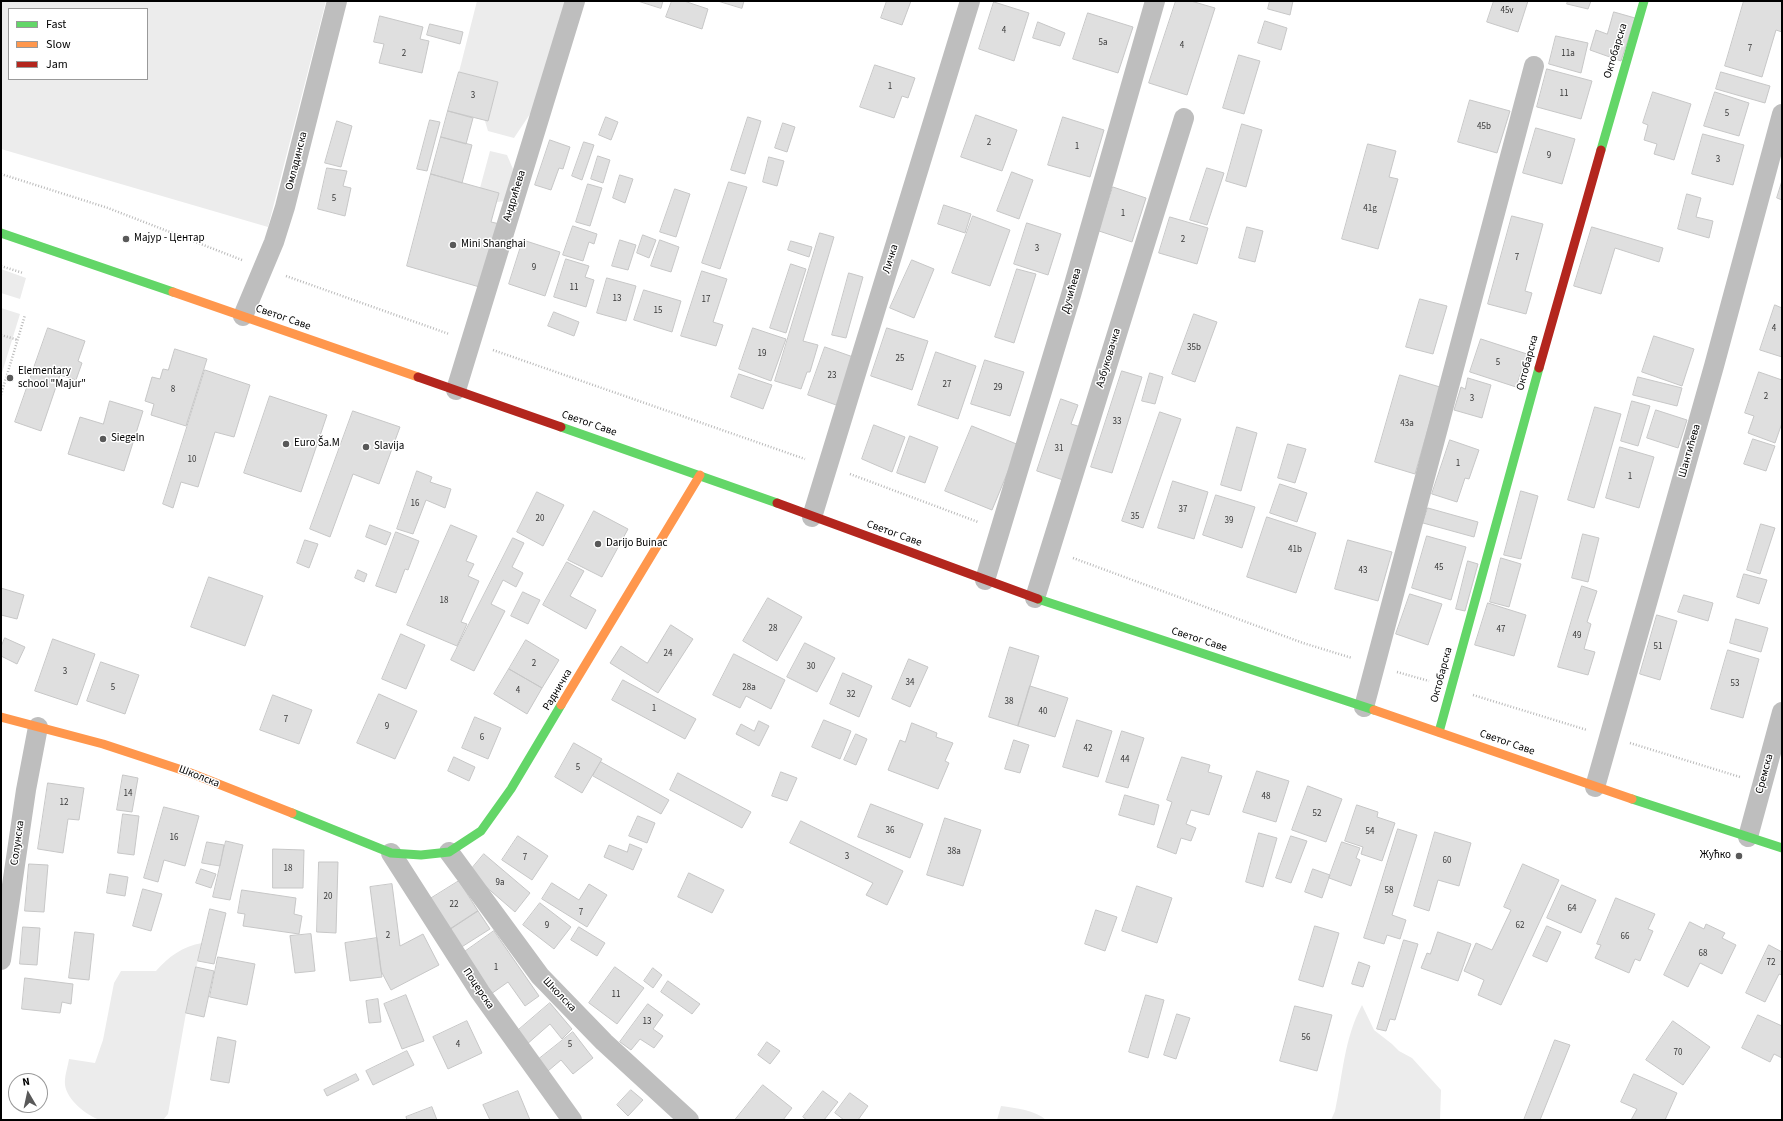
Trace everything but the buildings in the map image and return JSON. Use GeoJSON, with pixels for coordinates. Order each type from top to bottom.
{"type":"FeatureCollection","features":[{"type":"Feature","properties":{"kind":"street","name":"Омладинска"},"geometry":{"type":"LineString","coordinates":[[243,316],[274,242],[285,207],[337,1]]}},
{"type":"Feature","properties":{"kind":"street","name":"Андрићева"},"geometry":{"type":"LineString","coordinates":[[456,390],[575,1]]}},
{"type":"Feature","properties":{"kind":"street","name":"Личка"},"geometry":{"type":"LineString","coordinates":[[812,517],[970,1]]}},
{"type":"Feature","properties":{"kind":"street","name":"Дучићева"},"geometry":{"type":"LineString","coordinates":[[985,580],[1069,302],[1155,1]]}},
{"type":"Feature","properties":{"kind":"street","name":"Октобарска"},"geometry":{"type":"LineString","coordinates":[[1439,732],[1605,133],[1644,1]]}},
{"type":"Feature","properties":{"kind":"street"},"geometry":{"type":"LineString","coordinates":[[1364,707],[1534,66]]}},
{"type":"Feature","properties":{"kind":"street","name":"Шантићева"},"geometry":{"type":"LineString","coordinates":[[1595,787],[1714,366],[1782,114]]}},
{"type":"Feature","properties":{"kind":"street","name":"Азбуковачка"},"geometry":{"type":"LineString","coordinates":[[1035,598],[1184,118]]}},
{"type":"Feature","properties":{"kind":"street","name":"Светог Саве"},"geometry":{"type":"LineString","coordinates":[[1,233],[700,475],[1035,598],[1439,732],[1595,787],[1782,848]]}},
{"type":"Feature","properties":{"kind":"street","name":"Радничка"},"geometry":{"type":"LineString","coordinates":[[391,853],[421,855],[449,852],[481,831],[511,789],[700,475]]}},
{"type":"Feature","properties":{"kind":"street","name":"Сремска"},"geometry":{"type":"LineString","coordinates":[[1748,837],[1782,712]]}},
{"type":"Feature","properties":{"kind":"street","name":"Школска"},"geometry":{"type":"LineString","coordinates":[[1,717],[103,744],[188,772],[391,853]]}},
{"type":"Feature","properties":{"kind":"street","name":"Солунска"},"geometry":{"type":"LineString","coordinates":[[1,960],[26,790],[38,727]]}},
{"type":"Feature","properties":{"kind":"street","name":"Школска"},"geometry":{"type":"LineString","coordinates":[[449,852],[540,976],[604,1042],[689,1120]]}},
{"type":"Feature","properties":{"kind":"street","name":"Поцерска"},"geometry":{"type":"LineString","coordinates":[[391,853],[480,992],[569,1119]]}},
{"type":"Feature","properties":{"kind":"path"},"geometry":{"type":"LineString","coordinates":[[1,174],[108,208],[247,262]]}},
{"type":"Feature","properties":{"kind":"path"},"geometry":{"type":"LineString","coordinates":[[1,266],[23,273]]}},
{"type":"Feature","properties":{"kind":"path"},"geometry":{"type":"LineString","coordinates":[[285,276],[450,335]]}},
{"type":"Feature","properties":{"kind":"path"},"geometry":{"type":"LineString","coordinates":[[1,395],[25,315]]}},
{"type":"Feature","properties":{"kind":"path"},"geometry":{"type":"LineString","coordinates":[[1,335],[18,340]]}},
{"type":"Feature","properties":{"kind":"path"},"geometry":{"type":"LineString","coordinates":[[489,348],[808,460]]}},
{"type":"Feature","properties":{"kind":"path"},"geometry":{"type":"LineString","coordinates":[[849,474],[980,522]]}},
{"type":"Feature","properties":{"kind":"path"},"geometry":{"type":"LineString","coordinates":[[1066,555],[1303,642],[1436,684]]}},
{"type":"Feature","properties":{"kind":"path"},"geometry":{"type":"LineString","coordinates":[[1471,695],[1588,731]]}},
{"type":"Feature","properties":{"kind":"path"},"geometry":{"type":"LineString","coordinates":[[1624,741],[1743,778]]}},
{"type":"Feature","properties":{"kind":"shaded area"},"geometry":{"type":"Polygon","coordinates":[[[1,1],[326,1],[268,227],[1,149],[1,1]]]}},
{"type":"Feature","properties":{"kind":"shaded area"},"geometry":{"type":"Polygon","coordinates":[[[477,1],[566,1],[534,108],[514,138],[488,131],[485,121],[488,121],[498,82],[459,72],[477,1]]]}},
{"type":"Feature","properties":{"kind":"shaded area"},"geometry":{"type":"Polygon","coordinates":[[[490,151],[507,155],[513,169],[506,201],[497,202],[499,193],[480,188],[490,151]]]}},
{"type":"Feature","properties":{"kind":"shaded area"},"geometry":{"type":"Polygon","coordinates":[[[1,269],[26,278],[20,299],[1,293],[1,269]]]}},
{"type":"Feature","properties":{"kind":"shaded area"},"geometry":{"type":"Polygon","coordinates":[[[1,308],[20,314],[1,376],[1,308]]]}},
{"type":"Feature","properties":{"kind":"shaded area"},"geometry":{"type":"Polygon","coordinates":[[[202,943],[186,1013],[168,1114],[163,1120],[100,1120],[83,1111],[69,1096],[65,1085],[69,1059],[95,1063],[103,1040],[114,983],[121,971],[156,971],[182,949],[202,943]]]}},
{"type":"Feature","properties":{"kind":"shaded area"},"geometry":{"type":"Polygon","coordinates":[[[1362,1005],[1374,1030],[1399,1051],[1412,1058],[1441,1090],[1440,1120],[1331,1120],[1335,1111],[1351,1031],[1362,1005]]]}},
{"type":"Feature","properties":{"kind":"shaded area"},"geometry":{"type":"Polygon","coordinates":[[[1001,1106],[1031,1112],[1046,1120],[997,1120],[1001,1106]]]}},
{"type":"Feature","properties":{"kind":"traffic: fast"},"geometry":{"type":"LineString","coordinates":[[1601,150],[1644,1]]}},
{"type":"Feature","properties":{"kind":"traffic: fast"},"geometry":{"type":"LineString","coordinates":[[1,233],[173,292]]}},
{"type":"Feature","properties":{"kind":"traffic: fast"},"geometry":{"type":"LineString","coordinates":[[1439,732],[1539,368]]}},
{"type":"Feature","properties":{"kind":"traffic: fast"},"geometry":{"type":"LineString","coordinates":[[561,427],[777,503]]}},
{"type":"Feature","properties":{"kind":"traffic: fast"},"geometry":{"type":"LineString","coordinates":[[1038,599],[1374,710]]}},
{"type":"Feature","properties":{"kind":"traffic: fast"},"geometry":{"type":"LineString","coordinates":[[292,813],[391,853],[421,855],[449,852],[481,831],[511,789],[561,705]]}},
{"type":"Feature","properties":{"kind":"traffic: fast"},"geometry":{"type":"LineString","coordinates":[[1632,799],[1782,848]]}},
{"type":"Feature","properties":{"kind":"traffic: slow"},"geometry":{"type":"LineString","coordinates":[[173,292],[418,377]]}},
{"type":"Feature","properties":{"kind":"traffic: slow"},"geometry":{"type":"LineString","coordinates":[[561,705],[700,475]]}},
{"type":"Feature","properties":{"kind":"traffic: slow"},"geometry":{"type":"LineString","coordinates":[[1374,710],[1632,799]]}},
{"type":"Feature","properties":{"kind":"traffic: slow"},"geometry":{"type":"LineString","coordinates":[[1,717],[103,744],[188,772],[292,813]]}},
{"type":"Feature","properties":{"kind":"traffic: jam"},"geometry":{"type":"LineString","coordinates":[[1539,368],[1601,150]]}},
{"type":"Feature","properties":{"kind":"traffic: jam"},"geometry":{"type":"LineString","coordinates":[[418,377],[561,427]]}},
{"type":"Feature","properties":{"kind":"traffic: jam"},"geometry":{"type":"LineString","coordinates":[[777,503],[1038,599]]}},
{"type":"Feature","properties":{"kind":"place","name":"Мајур - Центар"},"geometry":{"type":"Point","coordinates":[126,239]}},
{"type":"Feature","properties":{"kind":"place","name":"Mini Shanghai"},"geometry":{"type":"Point","coordinates":[453,245]}},
{"type":"Feature","properties":{"kind":"place","name":"Elementary school \"Majur\""},"geometry":{"type":"Point","coordinates":[10,378]}},
{"type":"Feature","properties":{"kind":"place","name":"Siegeln"},"geometry":{"type":"Point","coordinates":[103,439]}},
{"type":"Feature","properties":{"kind":"place","name":"Euro Ša.M"},"geometry":{"type":"Point","coordinates":[286,444]}},
{"type":"Feature","properties":{"kind":"place","name":"Slavija"},"geometry":{"type":"Point","coordinates":[366,447]}},
{"type":"Feature","properties":{"kind":"place","name":"Darijo Buinac"},"geometry":{"type":"Point","coordinates":[598,544]}},
{"type":"Feature","properties":{"kind":"place","name":"Жућко"},"geometry":{"type":"Point","coordinates":[1739,856]}}]}
